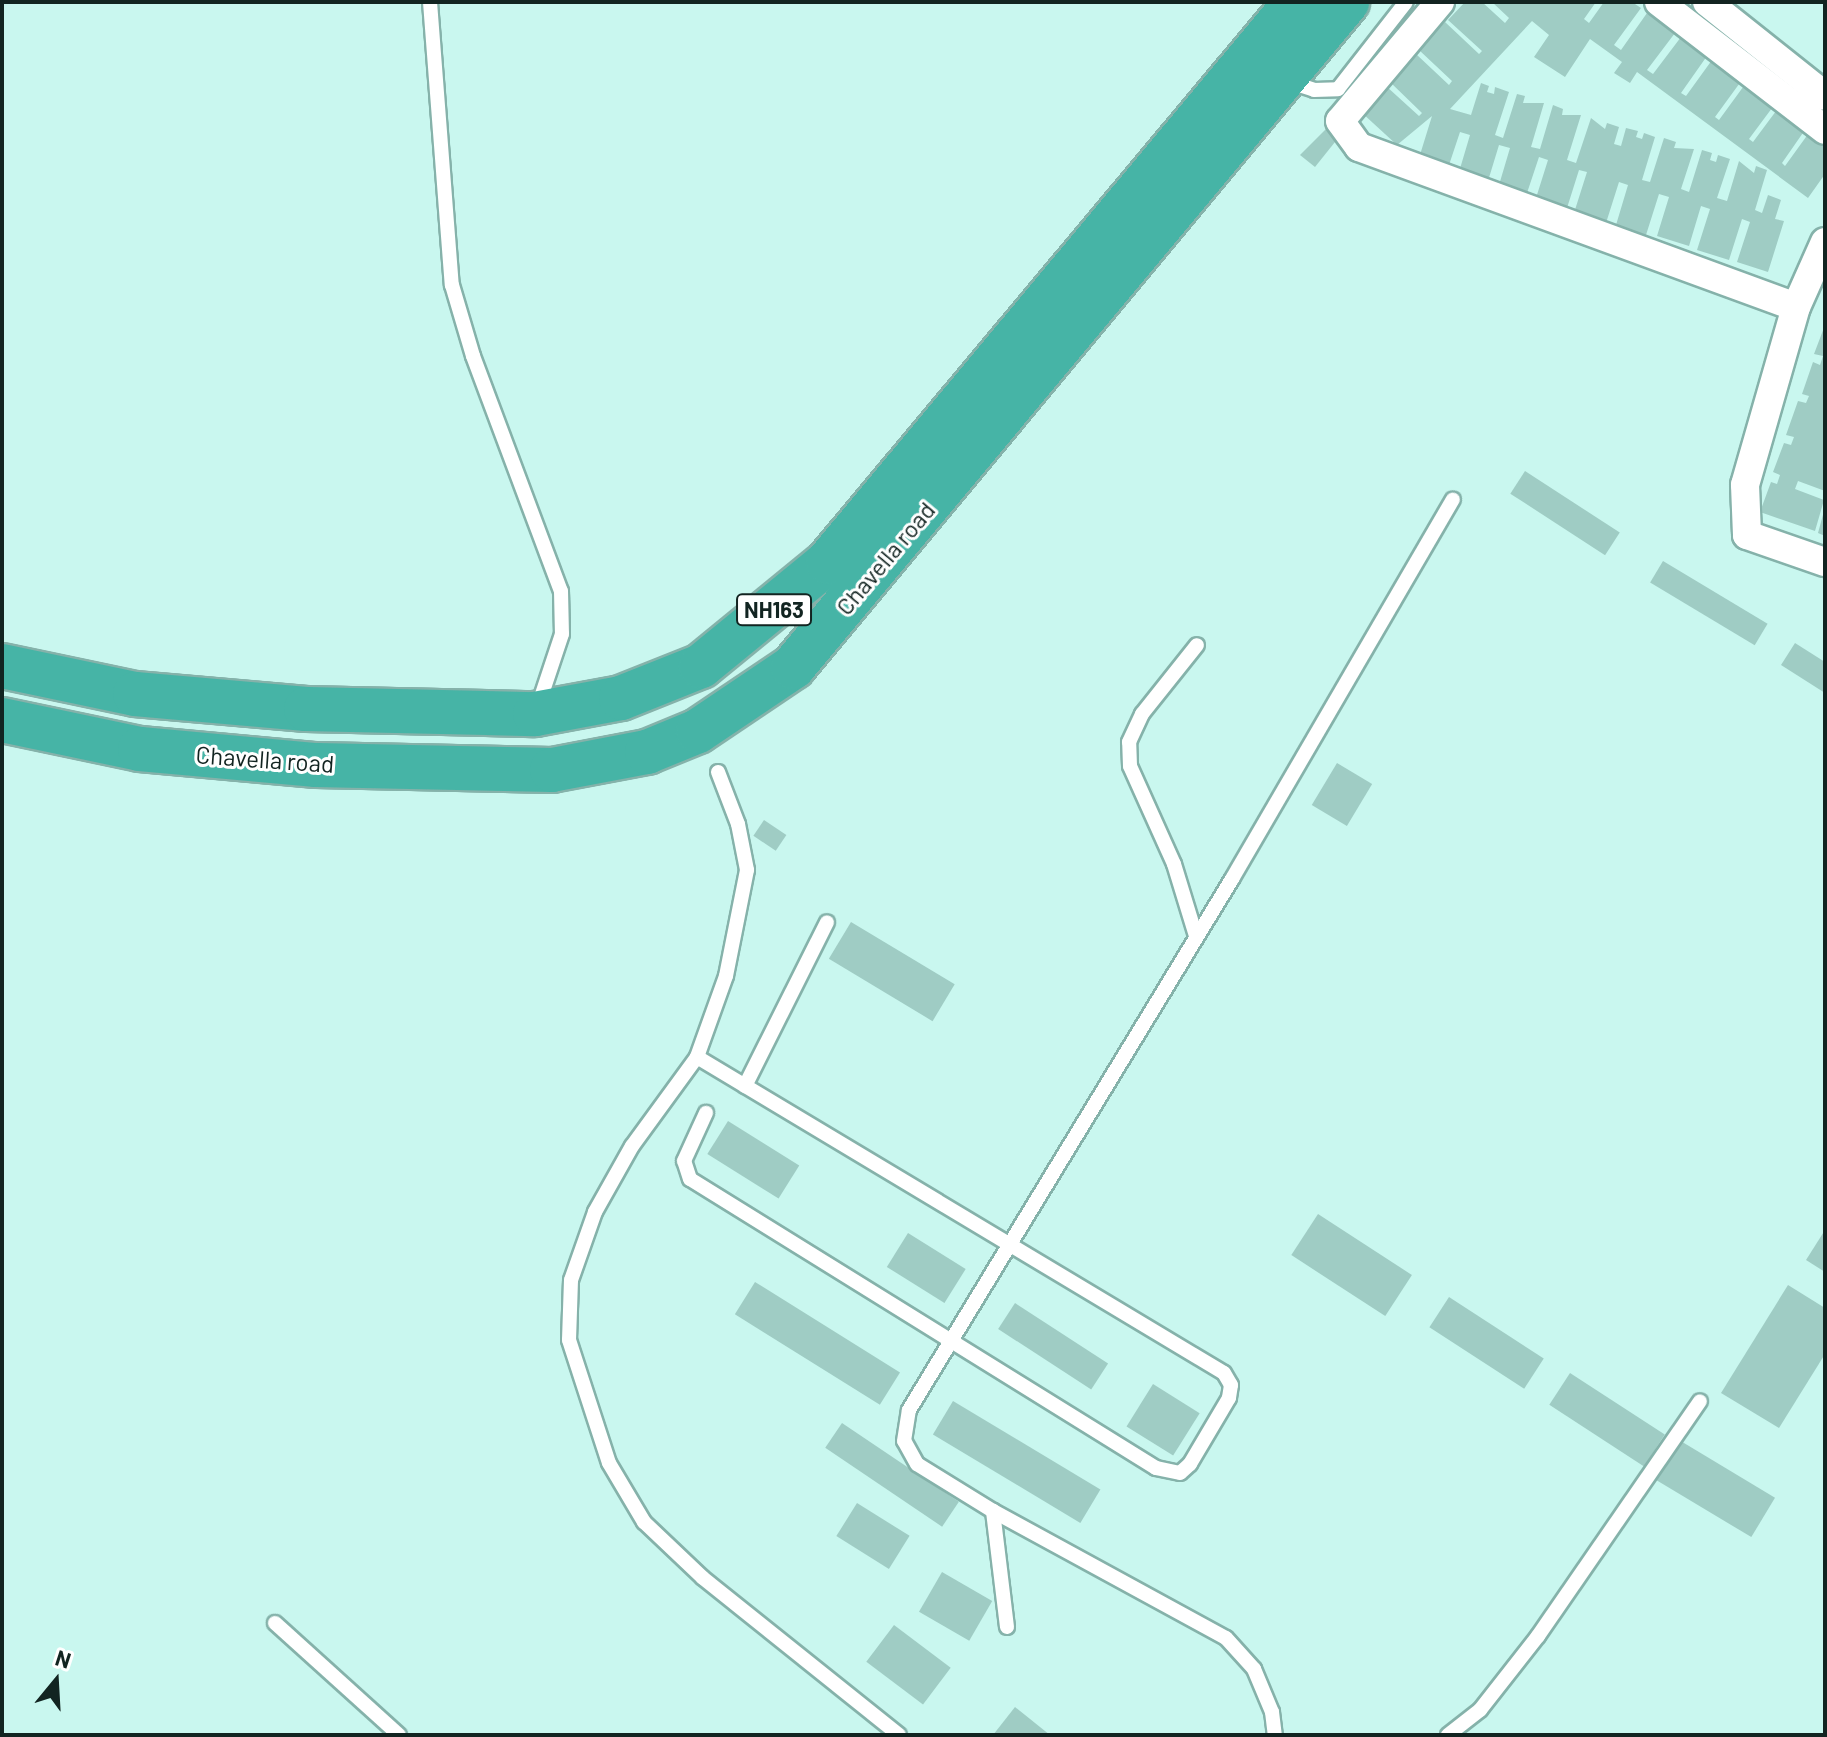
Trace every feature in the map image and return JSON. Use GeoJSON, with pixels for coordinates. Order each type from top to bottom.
{"type":"FeatureCollection","features":[{"type":"Feature","properties":{"kind":"highway","name":"Chavella road"},"geometry":{"type":"LineString","coordinates":[[2,666],[166,697],[306,709],[535,714],[621,698],[701,666],[828,562],[1296,2]]}},
{"type":"Feature","properties":{"kind":"highway","name":"Chavella road"},"geometry":{"type":"LineString","coordinates":[[2,720],[155,750],[316,765],[552,770],[647,752],[698,731],[793,667],[1347,2]]}},
{"type":"Feature","properties":{"kind":"street"},"geometry":{"type":"LineString","coordinates":[[1440,2],[1340,121],[1359,147],[1796,307]]}},
{"type":"Feature","properties":{"kind":"street"},"geometry":{"type":"LineString","coordinates":[[1659,2],[1825,130]]}},
{"type":"Feature","properties":{"kind":"street"},"geometry":{"type":"LineString","coordinates":[[1707,2],[1825,96]]}},
{"type":"Feature","properties":{"kind":"street"},"geometry":{"type":"LineString","coordinates":[[1825,242],[1796,307],[1745,485],[1747,535],[1825,562]]}},
{"type":"Feature","properties":{"kind":"lane"},"geometry":{"type":"LineString","coordinates":[[430,2],[452,285],[473,356],[561,591],[562,634],[535,714]]}},
{"type":"Feature","properties":{"kind":"lane"},"geometry":{"type":"LineString","coordinates":[[1283,80],[1314,90],[1338,89],[1406,2]]}},
{"type":"Feature","properties":{"kind":"lane"},"geometry":{"type":"LineString","coordinates":[[1275,1735],[1272,1712],[1254,1669],[1226,1638],[993,1511],[917,1464],[904,1441],[909,1410],[1196,936],[1453,500]]}},
{"type":"Feature","properties":{"kind":"lane"},"geometry":{"type":"LineString","coordinates":[[1196,936],[1174,864],[1130,766],[1129,742],[1142,714],[1197,645]]}},
{"type":"Feature","properties":{"kind":"lane"},"geometry":{"type":"LineString","coordinates":[[718,772],[738,824],[747,870],[726,976],[697,1057],[632,1146],[595,1212],[571,1280],[569,1340],[587,1408],[609,1463],[644,1522],[703,1578],[899,1735]]}},
{"type":"Feature","properties":{"kind":"lane"},"geometry":{"type":"LineString","coordinates":[[745,1086],[827,922]]}},
{"type":"Feature","properties":{"kind":"lane"},"geometry":{"type":"LineString","coordinates":[[697,1057],[1009,1241],[1224,1373],[1231,1385],[1229,1398],[1190,1464],[1180,1473],[1168,1473],[690,1179],[684,1161],[706,1113]]}},
{"type":"Feature","properties":{"kind":"lane"},"geometry":{"type":"LineString","coordinates":[[1448,1735],[1480,1710],[1538,1636],[1700,1401]]}},
{"type":"Feature","properties":{"kind":"lane"},"geometry":{"type":"LineString","coordinates":[[993,1511],[1007,1627]]}},
{"type":"Feature","properties":{"kind":"lane"},"geometry":{"type":"LineString","coordinates":[[275,1623],[399,1735]]}},
{"type":"Feature","properties":{"kind":"building"},"geometry":{"type":"Polygon","coordinates":[[[1465,2],[1482,2],[1505,23],[1509,18],[1492,2],[1596,2],[1584,19],[1589,23],[1604,2],[1632,2],[1641,8],[1614,45],[1621,50],[1647,13],[1675,33],[1647,70],[1653,74],[1681,37],[1707,56],[1681,93],[1686,96],[1712,60],[1742,80],[1715,117],[1719,120],[1746,83],[1775,104],[1749,139],[1753,142],[1779,107],[1807,127],[1782,163],[1785,166],[1811,130],[1825,140],[1825,174],[1808,198],[1637,72],[1630,83],[1614,73],[1622,62],[1590,39],[1565,77],[1534,57],[1549,35],[1532,21],[1450,109],[1471,115],[1481,83],[1489,86],[1487,92],[1494,94],[1495,87],[1509,92],[1495,135],[1503,138],[1517,94],[1525,96],[1523,103],[1544,103],[1531,147],[1540,149],[1553,105],[1563,109],[1562,115],[1581,115],[1567,160],[1576,163],[1591,118],[1605,129],[1607,123],[1619,127],[1614,144],[1621,146],[1626,128],[1638,131],[1636,137],[1642,139],[1644,133],[1655,137],[1642,180],[1650,182],[1664,138],[1676,142],[1674,148],[1694,149],[1681,189],[1689,192],[1702,150],[1712,153],[1710,160],[1716,162],[1718,155],[1730,159],[1717,198],[1727,201],[1739,161],[1754,173],[1756,166],[1767,170],[1755,210],[1762,213],[1768,195],[1781,200],[1775,219],[1784,221],[1768,272],[1737,262],[1750,222],[1742,219],[1729,260],[1697,250],[1710,209],[1701,206],[1689,246],[1657,236],[1669,197],[1659,194],[1646,235],[1616,225],[1628,185],[1619,182],[1606,223],[1574,213],[1587,172],[1579,170],[1567,208],[1536,198],[1548,160],[1539,157],[1527,193],[1499,185],[1510,148],[1499,145],[1488,181],[1459,172],[1470,135],[1460,132],[1448,168],[1419,158],[1432,116],[1397,145],[1361,112],[1386,86],[1419,116],[1422,113],[1390,82],[1416,54],[1449,85],[1452,81],[1419,50],[1445,22],[1479,54],[1482,51],[1448,20],[1465,2]]]}},
{"type":"Feature","properties":{"kind":"building"},"geometry":{"type":"Polygon","coordinates":[[[1332,123],[1339,137],[1315,167],[1300,155],[1332,123]]]}},
{"type":"Feature","properties":{"kind":"building"},"geometry":{"type":"Polygon","coordinates":[[[1825,325],[1825,491],[1798,481],[1795,489],[1824,500],[1815,531],[1760,512],[1771,482],[1777,484],[1780,475],[1773,472],[1784,443],[1791,445],[1794,437],[1786,435],[1798,401],[1806,403],[1809,396],[1802,394],[1813,362],[1820,365],[1823,356],[1814,354],[1825,325]]]}},
{"type":"Feature","properties":{"kind":"building"},"geometry":{"type":"Polygon","coordinates":[[[1525,471],[1620,533],[1605,555],[1510,494],[1525,471]]]}},
{"type":"Feature","properties":{"kind":"building"},"geometry":{"type":"Polygon","coordinates":[[[1825,511],[1825,536],[1818,533],[1825,511]]]}},
{"type":"Feature","properties":{"kind":"building"},"geometry":{"type":"Polygon","coordinates":[[[1663,561],[1768,624],[1755,645],[1650,582],[1663,561]]]}},
{"type":"Feature","properties":{"kind":"building"},"geometry":{"type":"Polygon","coordinates":[[[1795,643],[1825,662],[1825,693],[1781,665],[1795,643]]]}},
{"type":"Feature","properties":{"kind":"building"},"geometry":{"type":"Polygon","coordinates":[[[1337,763],[1372,784],[1347,826],[1312,805],[1337,763]]]}},
{"type":"Feature","properties":{"kind":"building"},"geometry":{"type":"Polygon","coordinates":[[[764,820],[786,835],[776,851],[753,836],[764,820]]]}},
{"type":"Feature","properties":{"kind":"building"},"geometry":{"type":"Polygon","coordinates":[[[851,922],[955,984],[933,1021],[829,959],[851,922]]]}},
{"type":"Feature","properties":{"kind":"building"},"geometry":{"type":"Polygon","coordinates":[[[728,1121],[799,1166],[779,1199],[707,1154],[728,1121]]]}},
{"type":"Feature","properties":{"kind":"building"},"geometry":{"type":"Polygon","coordinates":[[[1318,1214],[1412,1275],[1385,1316],[1291,1255],[1318,1214]]]}},
{"type":"Feature","properties":{"kind":"building"},"geometry":{"type":"Polygon","coordinates":[[[1825,1230],[1825,1272],[1806,1260],[1825,1230]]]}},
{"type":"Feature","properties":{"kind":"building"},"geometry":{"type":"Polygon","coordinates":[[[908,1233],[966,1269],[944,1303],[887,1267],[908,1233]]]}},
{"type":"Feature","properties":{"kind":"building"},"geometry":{"type":"Polygon","coordinates":[[[755,1282],[900,1373],[880,1405],[735,1314],[755,1282]]]}},
{"type":"Feature","properties":{"kind":"building"},"geometry":{"type":"Polygon","coordinates":[[[1788,1285],[1825,1308],[1825,1354],[1779,1428],[1721,1393],[1788,1285]]]}},
{"type":"Feature","properties":{"kind":"building"},"geometry":{"type":"Polygon","coordinates":[[[1449,1297],[1544,1359],[1524,1389],[1429,1327],[1449,1297]]]}},
{"type":"Feature","properties":{"kind":"building"},"geometry":{"type":"Polygon","coordinates":[[[1015,1303],[1108,1363],[1091,1389],[998,1329],[1015,1303]]]}},
{"type":"Feature","properties":{"kind":"building"},"geometry":{"type":"Polygon","coordinates":[[[1570,1373],[1665,1435],[1644,1466],[1549,1405],[1570,1373]]]}},
{"type":"Feature","properties":{"kind":"building"},"geometry":{"type":"Polygon","coordinates":[[[1153,1384],[1200,1413],[1173,1456],[1127,1426],[1153,1384]]]}},
{"type":"Feature","properties":{"kind":"building"},"geometry":{"type":"Polygon","coordinates":[[[953,1401],[1100,1490],[1080,1523],[933,1434],[953,1401]]]}},
{"type":"Feature","properties":{"kind":"building"},"geometry":{"type":"Polygon","coordinates":[[[842,1423],[959,1502],[942,1527],[825,1448],[842,1423]]]}},
{"type":"Feature","properties":{"kind":"building"},"geometry":{"type":"Polygon","coordinates":[[[1679,1440],[1775,1498],[1751,1537],[1655,1479],[1679,1440]]]}},
{"type":"Feature","properties":{"kind":"building"},"geometry":{"type":"Polygon","coordinates":[[[857,1503],[910,1536],[889,1569],[836,1536],[857,1503]]]}},
{"type":"Feature","properties":{"kind":"building"},"geometry":{"type":"Polygon","coordinates":[[[942,1572],[992,1601],[969,1641],[919,1612],[942,1572]]]}},
{"type":"Feature","properties":{"kind":"building"},"geometry":{"type":"Polygon","coordinates":[[[894,1625],[951,1668],[923,1704],[866,1662],[894,1625]]]}},
{"type":"Feature","properties":{"kind":"building"},"geometry":{"type":"Polygon","coordinates":[[[1015,1707],[1050,1735],[993,1735],[1015,1707]]]}}]}
